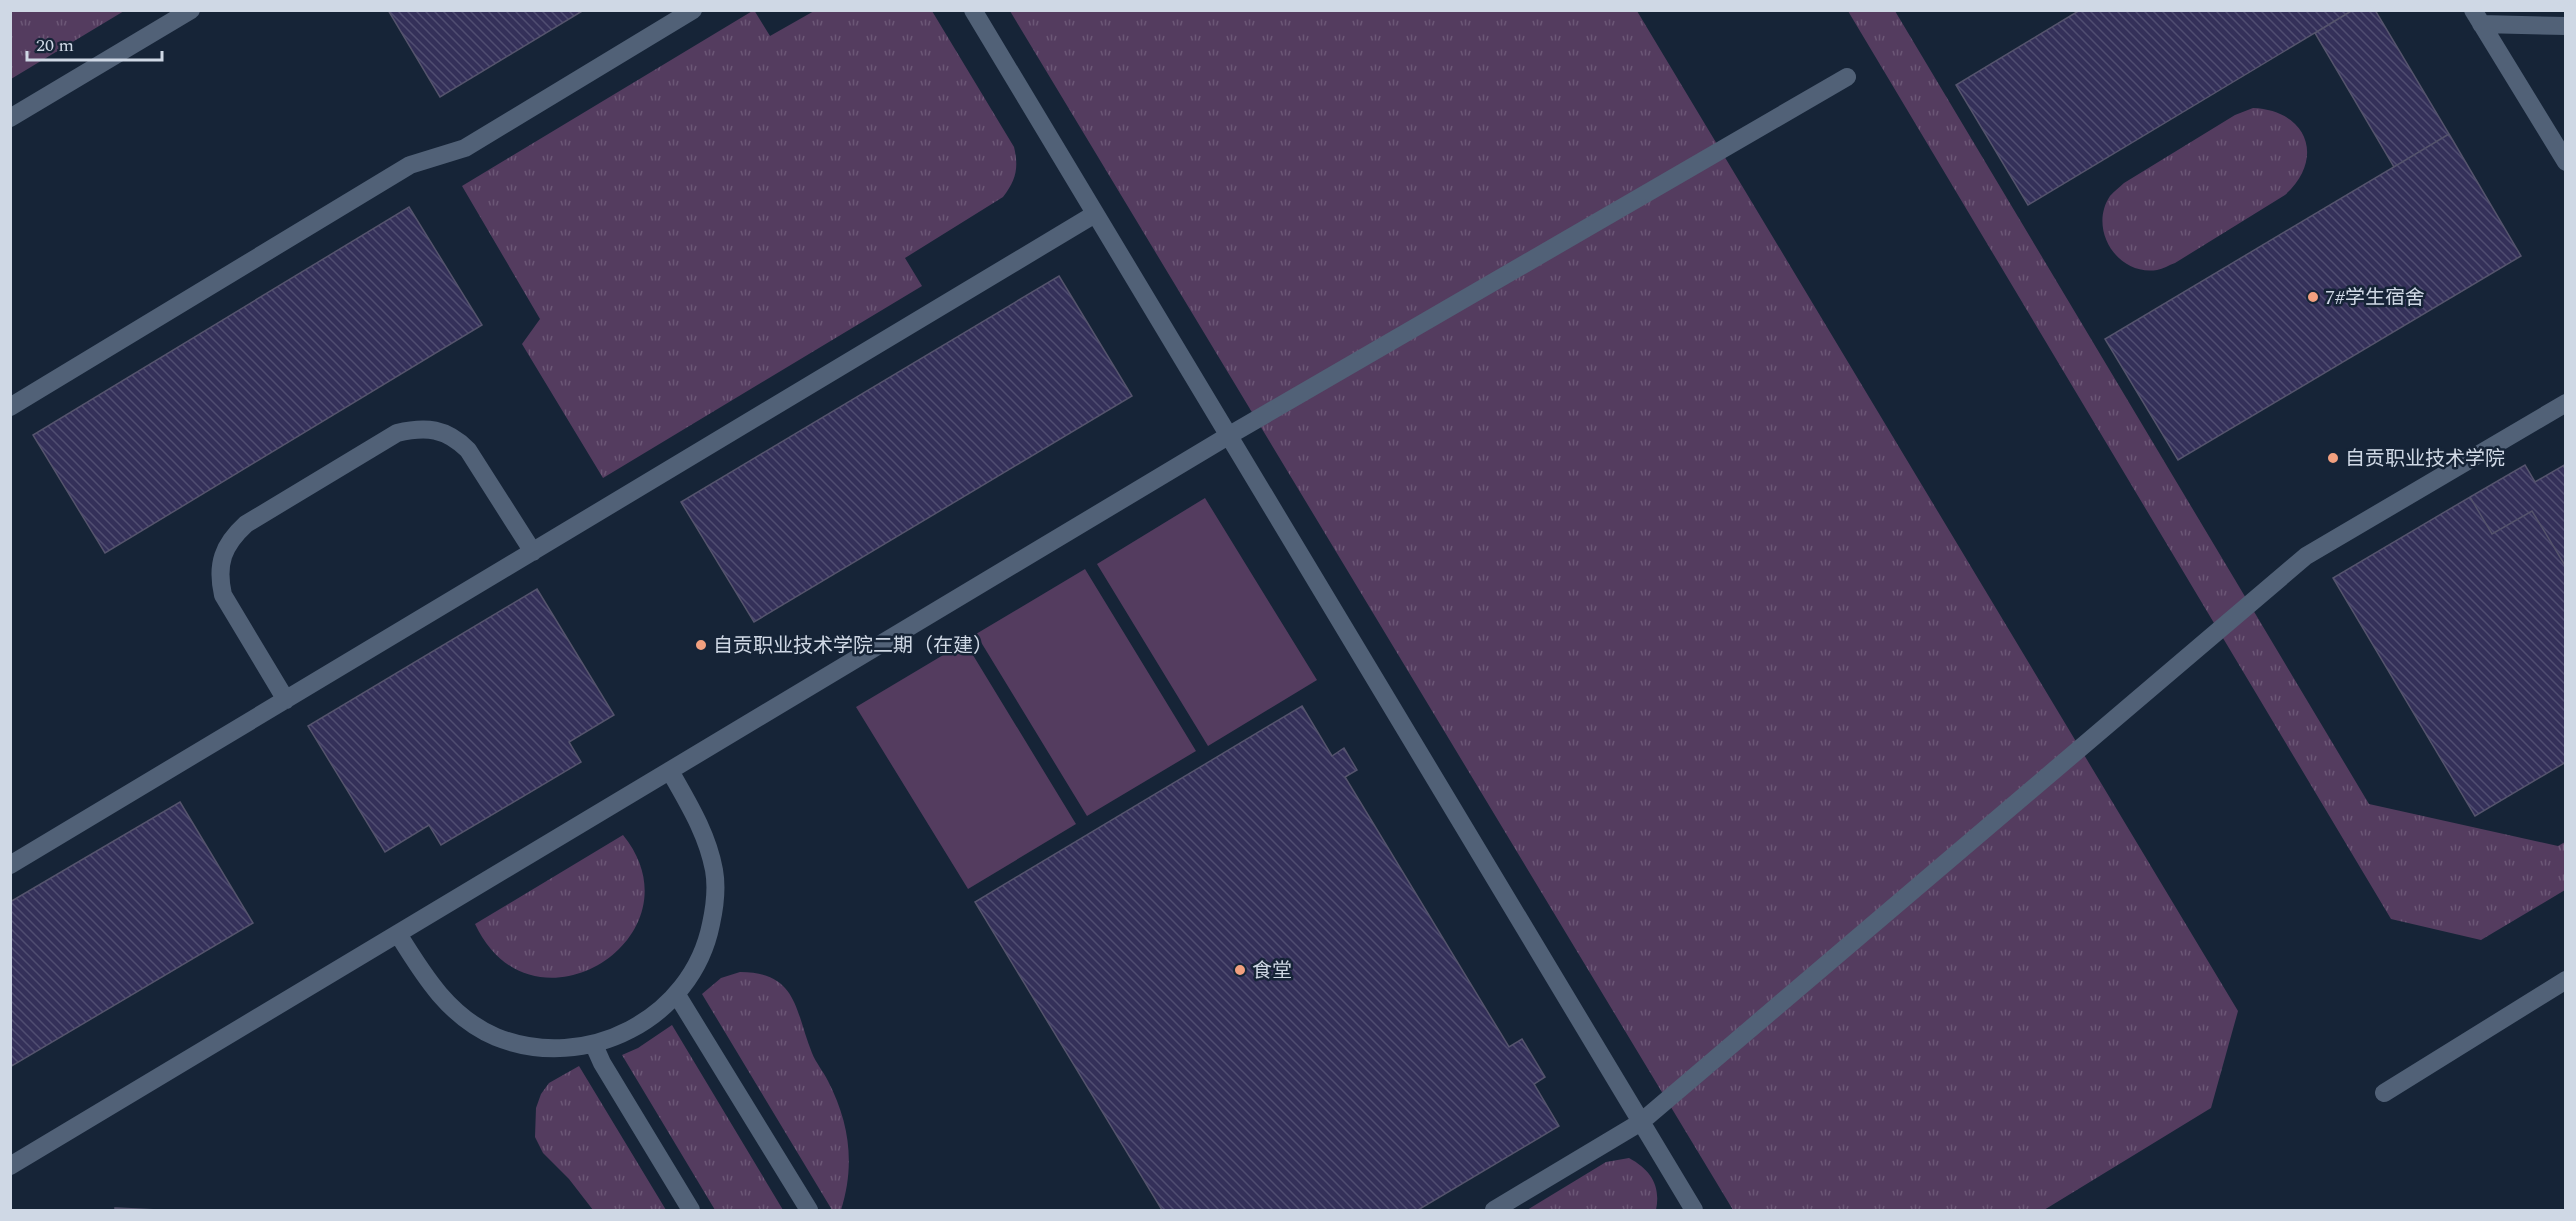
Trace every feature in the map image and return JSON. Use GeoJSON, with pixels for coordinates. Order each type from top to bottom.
{"type":"FeatureCollection","features":[{"type":"Feature","properties":{"kind":"street"},"geometry":{"type":"LineString","coordinates":[[10,118],[191,10]]}},
{"type":"Feature","properties":{"kind":"street"},"geometry":{"type":"LineString","coordinates":[[10,407],[410,165],[465,148],[693,10]]}},
{"type":"Feature","properties":{"kind":"street"},"geometry":{"type":"LineString","coordinates":[[973,10],[1694,1210]]}},
{"type":"Feature","properties":{"kind":"street"},"geometry":{"type":"LineString","coordinates":[[2477,17],[2565,26]]}},
{"type":"Feature","properties":{"kind":"street"},"geometry":{"type":"LineString","coordinates":[[2477,17],[2565,162]]}},
{"type":"Feature","properties":{"kind":"street"},"geometry":{"type":"LineString","coordinates":[[10,1166],[1228,436],[1847,77]]}},
{"type":"Feature","properties":{"kind":"street"},"geometry":{"type":"LineString","coordinates":[[10,865],[1095,214]]}},
{"type":"Feature","properties":{"kind":"street"},"geometry":{"type":"LineString","coordinates":[[1494,1210],[1641,1122],[2306,556],[2565,403]]}},
{"type":"Feature","properties":{"kind":"street"},"geometry":{"type":"LineString","coordinates":[[286,700],[223,595],[219,576],[222,553],[231,537],[246,524],[397,433],[424,428],[456,438],[468,450],[533,552]]}},
{"type":"Feature","properties":{"kind":"street"},"geometry":{"type":"LineString","coordinates":[[398,934],[442,1000],[467,1021],[496,1036],[528,1046],[561,1048],[594,1045],[624,1034],[653,1017],[677,994],[696,968],[708,937],[715,905],[714,872],[706,840],[670,771]]}},
{"type":"Feature","properties":{"kind":"street"},"geometry":{"type":"LineString","coordinates":[[2384,1093],[2565,980]]}},
{"type":"Feature","properties":{"kind":"street"},"geometry":{"type":"LineString","coordinates":[[677,994],[809,1210]]}},
{"type":"Feature","properties":{"kind":"street"},"geometry":{"type":"LineString","coordinates":[[594,1045],[602,1064],[691,1210]]}},
{"type":"Feature","properties":{"kind":"green space"},"geometry":{"type":"Polygon","coordinates":[[[11,10],[124,10],[124,11],[11,79],[11,10]]]}},
{"type":"Feature","properties":{"kind":"green space"},"geometry":{"type":"Polygon","coordinates":[[[754,10],[770,36],[814,11],[932,11],[1014,147],[1016,168],[1014,179],[1003,197],[905,258],[922,286],[603,478],[522,344],[540,319],[462,186],[754,10]]]}},
{"type":"Feature","properties":{"kind":"green space"},"geometry":{"type":"Polygon","coordinates":[[[1010,11],[1637,11],[2238,1011],[2211,1108],[2044,1210],[1733,1210],[1010,11]]]}},
{"type":"Feature","properties":{"kind":"green space"},"geometry":{"type":"Polygon","coordinates":[[[1848,11],[1895,11],[2369,804],[2558,846],[2565,842],[2565,890],[2481,940],[2391,919],[1848,11]]]}},
{"type":"Feature","properties":{"kind":"green space"},"geometry":{"type":"Polygon","coordinates":[[[2253,108],[2272,111],[2287,117],[2298,127],[2305,138],[2307,152],[2305,166],[2298,181],[2285,195],[2162,269],[2143,270],[2130,266],[2119,258],[2110,248],[2102,222],[2104,209],[2110,196],[2124,183],[2235,115],[2253,108]]]}},
{"type":"Feature","properties":{"kind":"green space"},"geometry":{"type":"Polygon","coordinates":[[[1205,498],[1317,680],[1208,746],[1097,564],[1205,498]]]}},
{"type":"Feature","properties":{"kind":"green space"},"geometry":{"type":"Polygon","coordinates":[[[1085,569],[1196,751],[1087,816],[976,634],[1085,569]]]}},
{"type":"Feature","properties":{"kind":"green space"},"geometry":{"type":"Polygon","coordinates":[[[965,642],[1076,824],[968,889],[856,707],[965,642]]]}},
{"type":"Feature","properties":{"kind":"green space"},"geometry":{"type":"Polygon","coordinates":[[[623,835],[643,873],[642,909],[627,940],[601,963],[568,976],[534,976],[501,959],[475,924],[623,835]]]}},
{"type":"Feature","properties":{"kind":"green space"},"geometry":{"type":"Polygon","coordinates":[[[740,972],[759,974],[773,979],[784,987],[797,1009],[814,1057],[835,1097],[845,1129],[849,1161],[841,1210],[832,1210],[702,994],[721,978],[740,972]]]}},
{"type":"Feature","properties":{"kind":"green space"},"geometry":{"type":"Polygon","coordinates":[[[672,1025],[783,1210],[715,1210],[622,1055],[638,1048],[672,1025]]]}},
{"type":"Feature","properties":{"kind":"green space"},"geometry":{"type":"Polygon","coordinates":[[[579,1066],[666,1210],[593,1210],[569,1179],[543,1153],[535,1137],[536,1108],[541,1094],[549,1083],[579,1066]]]}},
{"type":"Feature","properties":{"kind":"green space"},"geometry":{"type":"Polygon","coordinates":[[[1629,1158],[1649,1173],[1653,1180],[1657,1193],[1656,1210],[1527,1210],[1606,1162],[1629,1158]]]}},
{"type":"Feature","properties":{"kind":"building"},"geometry":{"type":"Polygon","coordinates":[[[388,10],[584,10],[440,97],[388,10]]]}},
{"type":"Feature","properties":{"kind":"building"},"geometry":{"type":"Polygon","coordinates":[[[2080,10],[2353,10],[2028,205],[1956,85],[2080,10]]]}},
{"type":"Feature","properties":{"kind":"building"},"geometry":{"type":"Polygon","coordinates":[[[2353,10],[2375,10],[2449,134],[2394,167],[2315,33],[2353,10]]]}},
{"type":"Feature","properties":{"kind":"building","name":"7#学生宿舍"},"geometry":{"type":"Polygon","coordinates":[[[2449,134],[2521,256],[2178,460],[2105,339],[2449,134]]]}},
{"type":"Feature","properties":{"kind":"building"},"geometry":{"type":"Polygon","coordinates":[[[409,207],[482,325],[105,553],[33,435],[409,207]]]}},
{"type":"Feature","properties":{"kind":"building"},"geometry":{"type":"Polygon","coordinates":[[[1059,276],[1132,396],[754,622],[681,502],[1059,276]]]}},
{"type":"Feature","properties":{"kind":"building"},"geometry":{"type":"Polygon","coordinates":[[[2566,464],[2566,567],[2532,511],[2492,534],[2470,497],[2525,465],[2535,482],[2566,464]]]}},
{"type":"Feature","properties":{"kind":"building"},"geometry":{"type":"Polygon","coordinates":[[[2470,497],[2492,534],[2532,511],[2566,567],[2566,762],[2475,816],[2333,578],[2470,497]]]}},
{"type":"Feature","properties":{"kind":"building"},"geometry":{"type":"Polygon","coordinates":[[[537,589],[614,715],[569,742],[581,762],[441,845],[429,825],[385,852],[308,726],[537,589]]]}},
{"type":"Feature","properties":{"kind":"building","name":"食堂"},"geometry":{"type":"Polygon","coordinates":[[[1302,706],[1332,756],[1344,748],[1357,770],[1345,777],[1509,1047],[1522,1039],[1545,1077],[1534,1084],[1559,1126],[1418,1210],[1162,1210],[975,902],[1302,706]]]}},
{"type":"Feature","properties":{"kind":"building"},"geometry":{"type":"Polygon","coordinates":[[[180,802],[253,923],[10,1067],[10,902],[180,802]]]}},
{"type":"Feature","properties":{"kind":"building"},"geometry":{"type":"Polygon","coordinates":[[[115,1208],[159,1210],[115,1210],[115,1208]]]}},
{"type":"Feature","properties":{"kind":"place","name":"7#学生宿舍"},"geometry":{"type":"Point","coordinates":[2313,297]}},
{"type":"Feature","properties":{"kind":"place","name":"自贡职业技术学院"},"geometry":{"type":"Point","coordinates":[2333,458]}},
{"type":"Feature","properties":{"kind":"place","name":"自贡职业技术学院二期（在建）"},"geometry":{"type":"Point","coordinates":[701,645]}},
{"type":"Feature","properties":{"kind":"place","name":"食堂"},"geometry":{"type":"Point","coordinates":[1240,970]}}]}
